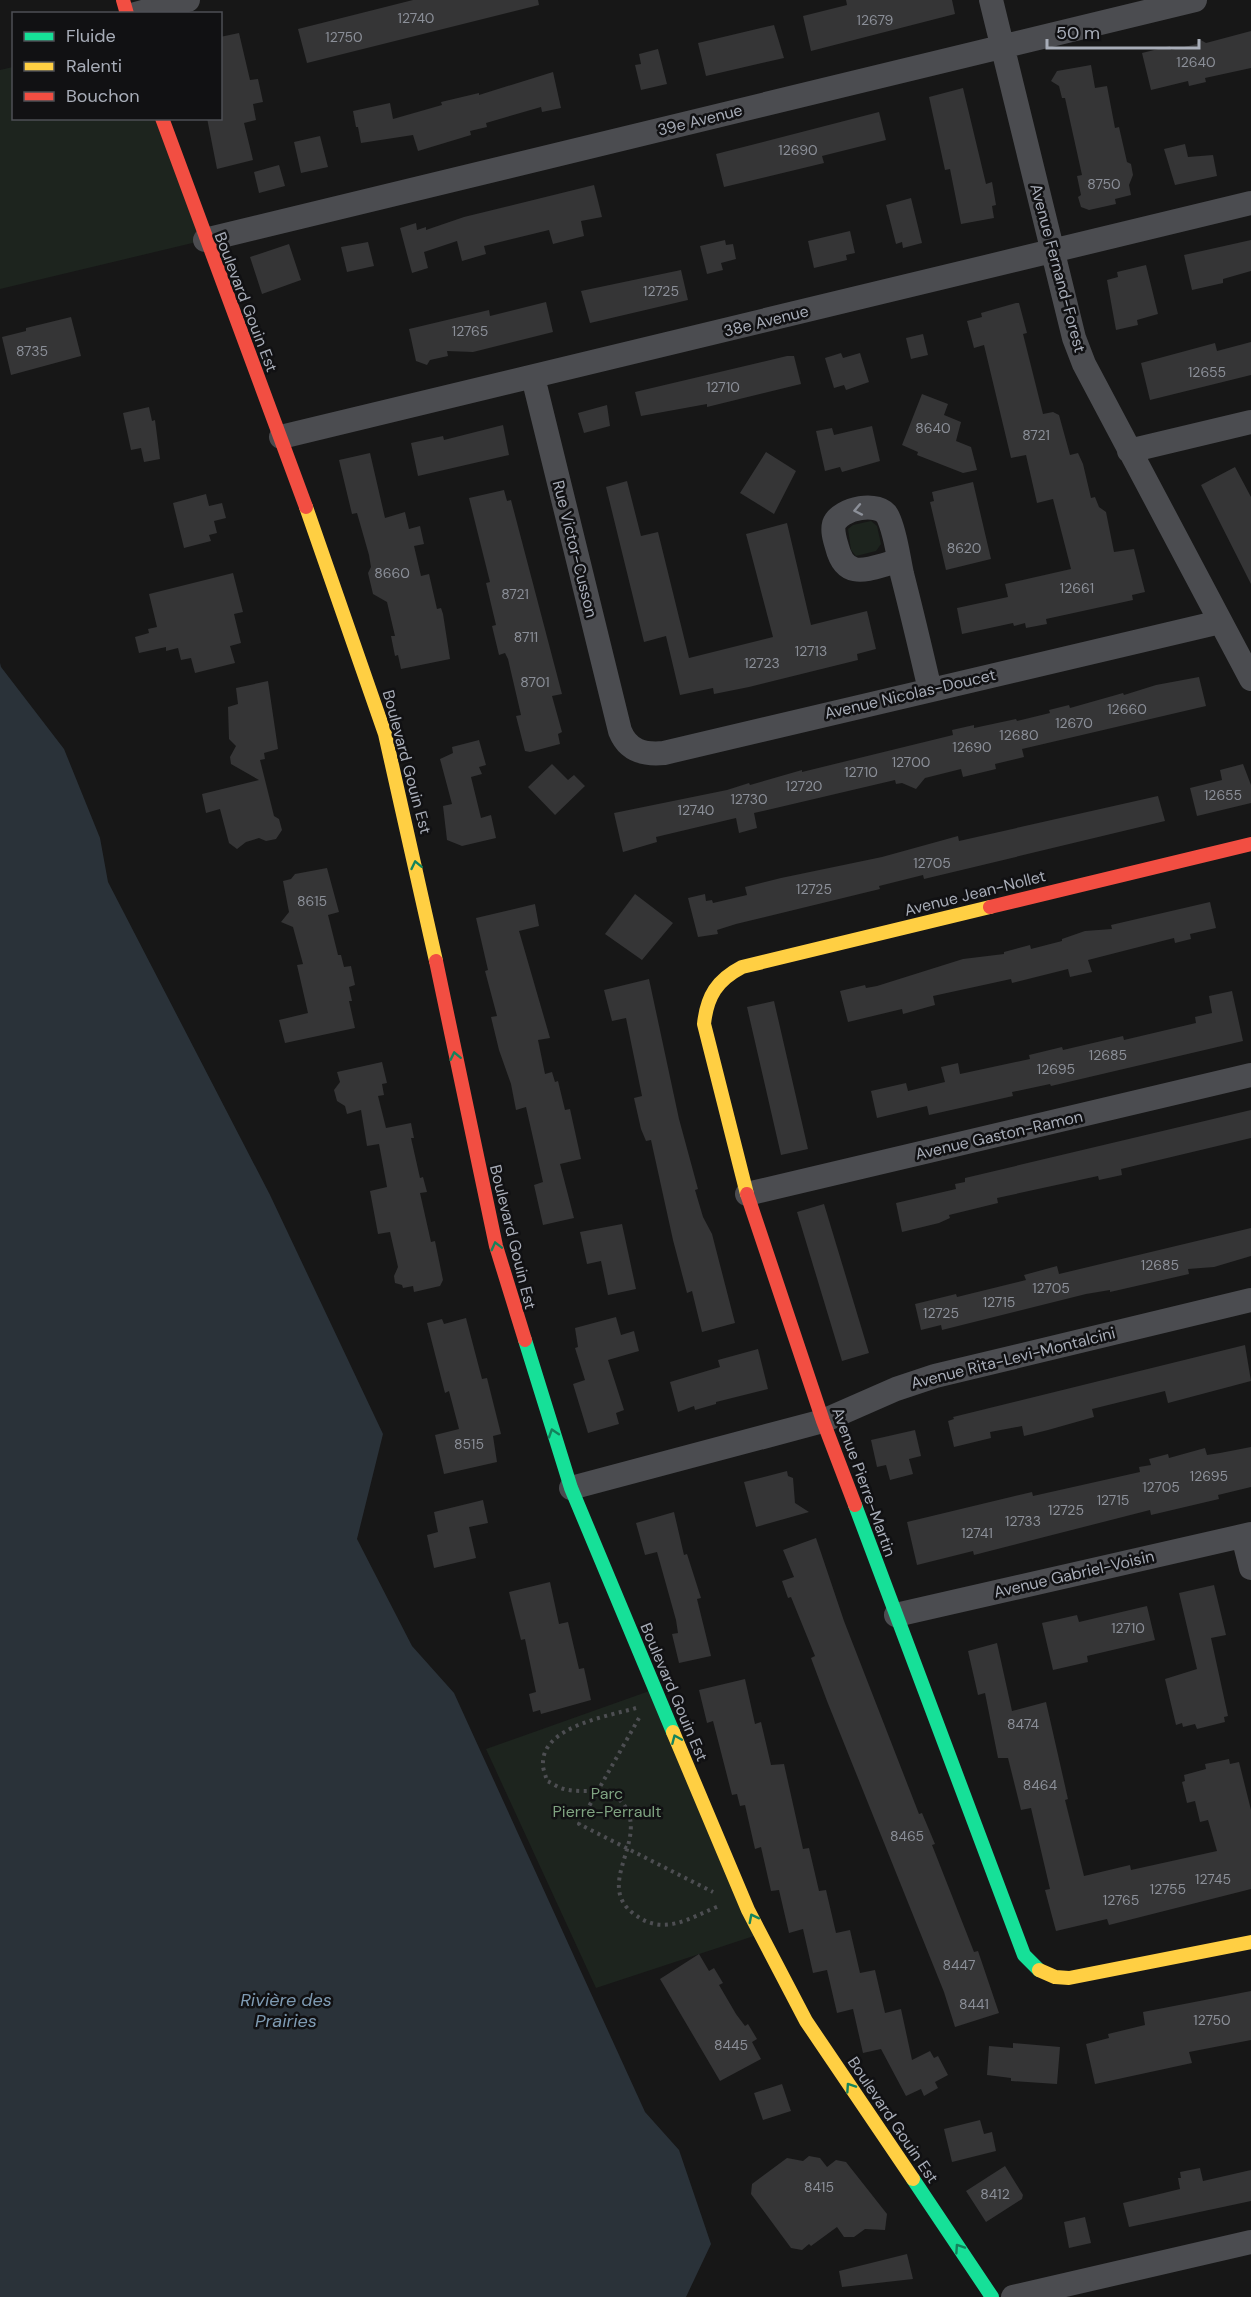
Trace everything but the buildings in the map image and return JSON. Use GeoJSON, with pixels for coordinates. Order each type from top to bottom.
{"type":"FeatureCollection","features":[{"type":"Feature","properties":{"kind":"street"},"geometry":{"type":"LineString","coordinates":[[143,12],[188,0]]}},
{"type":"Feature","properties":{"kind":"street","name":"Avenue Fernand-Forest"},"geometry":{"type":"LineString","coordinates":[[991,0],[1074,339],[1083,364],[1251,678]]}},
{"type":"Feature","properties":{"kind":"street","name":"39e Avenue"},"geometry":{"type":"LineString","coordinates":[[205,240],[1195,0]]}},
{"type":"Feature","properties":{"kind":"street","name":"Boulevard Gouin Est"},"geometry":{"type":"LineString","coordinates":[[163,120],[205,240],[281,437],[385,734],[410,839],[496,1246],[571,1488],[748,1910],[806,2020],[992,2297]]}},
{"type":"Feature","properties":{"kind":"street","name":"38e Avenue"},"geometry":{"type":"LineString","coordinates":[[281,437],[1251,203]]}},
{"type":"Feature","properties":{"kind":"street","name":"Rue Victor-Cusson"},"geometry":{"type":"LineString","coordinates":[[533,377],[617,721]]}},
{"type":"Feature","properties":{"kind":"street"},"geometry":{"type":"LineString","coordinates":[[1129,451],[1251,422]]}},
{"type":"Feature","properties":{"kind":"street"},"geometry":{"type":"LineString","coordinates":[[899,561],[930,690]]}},
{"type":"Feature","properties":{"kind":"street","name":"Avenue Nicolas-Doucet"},"geometry":{"type":"LineString","coordinates":[[617,721],[623,739],[630,747],[654,754],[1220,622]]}},
{"type":"Feature","properties":{"kind":"street","name":"Avenue Jean-Nollet"},"geometry":{"type":"LineString","coordinates":[[712,987],[726,975],[742,967],[1251,844]]}},
{"type":"Feature","properties":{"kind":"street","name":"Avenue Pierre-Martin"},"geometry":{"type":"LineString","coordinates":[[712,987],[705,1004],[704,1024],[747,1194],[823,1420],[1024,1955],[1031,1965],[1042,1973],[1055,1978],[1069,1978],[1251,1942]]}},
{"type":"Feature","properties":{"kind":"street","name":"Avenue Gaston-Ramon"},"geometry":{"type":"LineString","coordinates":[[747,1194],[1251,1075]]}},
{"type":"Feature","properties":{"kind":"street","name":"Avenue Rita-Levi-Montalcini"},"geometry":{"type":"LineString","coordinates":[[571,1488],[823,1420],[896,1389],[935,1376],[1251,1300]]}},
{"type":"Feature","properties":{"kind":"street"},"geometry":{"type":"LineString","coordinates":[[1247,1535],[1251,1568]]}},
{"type":"Feature","properties":{"kind":"street","name":"Avenue Gabriel-Voisin"},"geometry":{"type":"LineString","coordinates":[[896,1615],[1247,1535]]}},
{"type":"Feature","properties":{"kind":"street"},"geometry":{"type":"LineString","coordinates":[[1013,2297],[1251,2242]]}},
{"type":"Feature","properties":{"kind":"path"},"geometry":{"type":"LineString","coordinates":[[655,1689],[579,1824],[748,1910]]}},
{"type":"Feature","properties":{"kind":"path"},"geometry":{"type":"LineString","coordinates":[[646,1705],[571,1728],[550,1741],[543,1762],[547,1781],[564,1789],[599,1789],[616,1797],[626,1808],[630,1826],[627,1848],[618,1878],[618,1892],[626,1908],[653,1926],[671,1925],[731,1901]]}},
{"type":"Feature","properties":{"kind":"green space"},"geometry":{"type":"Polygon","coordinates":[[[12,67],[12,120],[162,120],[205,240],[0,289],[0,70],[12,67]]]}},
{"type":"Feature","properties":{"kind":"green space"},"geometry":{"type":"Polygon","coordinates":[[[871,521],[877,526],[881,544],[876,551],[856,556],[851,550],[848,529],[853,525],[871,521]]]}},
{"type":"Feature","properties":{"kind":"green space","name":"Parc Pierre-Perrault"},"geometry":{"type":"Polygon","coordinates":[[[655,1689],[760,1934],[596,1988],[486,1749],[655,1689]]]}},
{"type":"Feature","properties":{"kind":"water","name":"Rivière des Prairies"},"geometry":{"type":"Polygon","coordinates":[[[0,663],[64,749],[100,838],[108,882],[270,1195],[383,1434],[357,1539],[412,1646],[454,1693],[645,2112],[679,2150],[711,2244],[686,2297],[0,2297],[0,663]]]}},
{"type":"Feature","properties":{"kind":"traffic: fast"},"geometry":{"type":"LineString","coordinates":[[525,1340],[571,1488],[673,1732]]}},
{"type":"Feature","properties":{"kind":"traffic: fast"},"geometry":{"type":"LineString","coordinates":[[855,1505],[1024,1955],[1039,1970]]}},
{"type":"Feature","properties":{"kind":"traffic: fast"},"geometry":{"type":"LineString","coordinates":[[913,2179],[992,2297]]}},
{"type":"Feature","properties":{"kind":"traffic: slow"},"geometry":{"type":"LineString","coordinates":[[306,507],[385,734],[436,961]]}},
{"type":"Feature","properties":{"kind":"traffic: slow"},"geometry":{"type":"LineString","coordinates":[[747,1194],[704,1024],[711,997],[720,983],[742,967],[990,907]]}},
{"type":"Feature","properties":{"kind":"traffic: slow"},"geometry":{"type":"LineString","coordinates":[[673,1732],[748,1910],[806,2021],[913,2179]]}},
{"type":"Feature","properties":{"kind":"traffic: slow"},"geometry":{"type":"LineString","coordinates":[[1039,1970],[1055,1977],[1069,1978],[1251,1942]]}},
{"type":"Feature","properties":{"kind":"traffic: jam"},"geometry":{"type":"LineString","coordinates":[[123,0],[126,12]]}},
{"type":"Feature","properties":{"kind":"traffic: jam"},"geometry":{"type":"LineString","coordinates":[[163,120],[306,507]]}},
{"type":"Feature","properties":{"kind":"traffic: jam"},"geometry":{"type":"LineString","coordinates":[[990,907],[1251,844]]}},
{"type":"Feature","properties":{"kind":"traffic: jam"},"geometry":{"type":"LineString","coordinates":[[436,961],[496,1246],[525,1340]]}},
{"type":"Feature","properties":{"kind":"traffic: jam"},"geometry":{"type":"LineString","coordinates":[[747,1194],[823,1421],[855,1505]]}}]}
